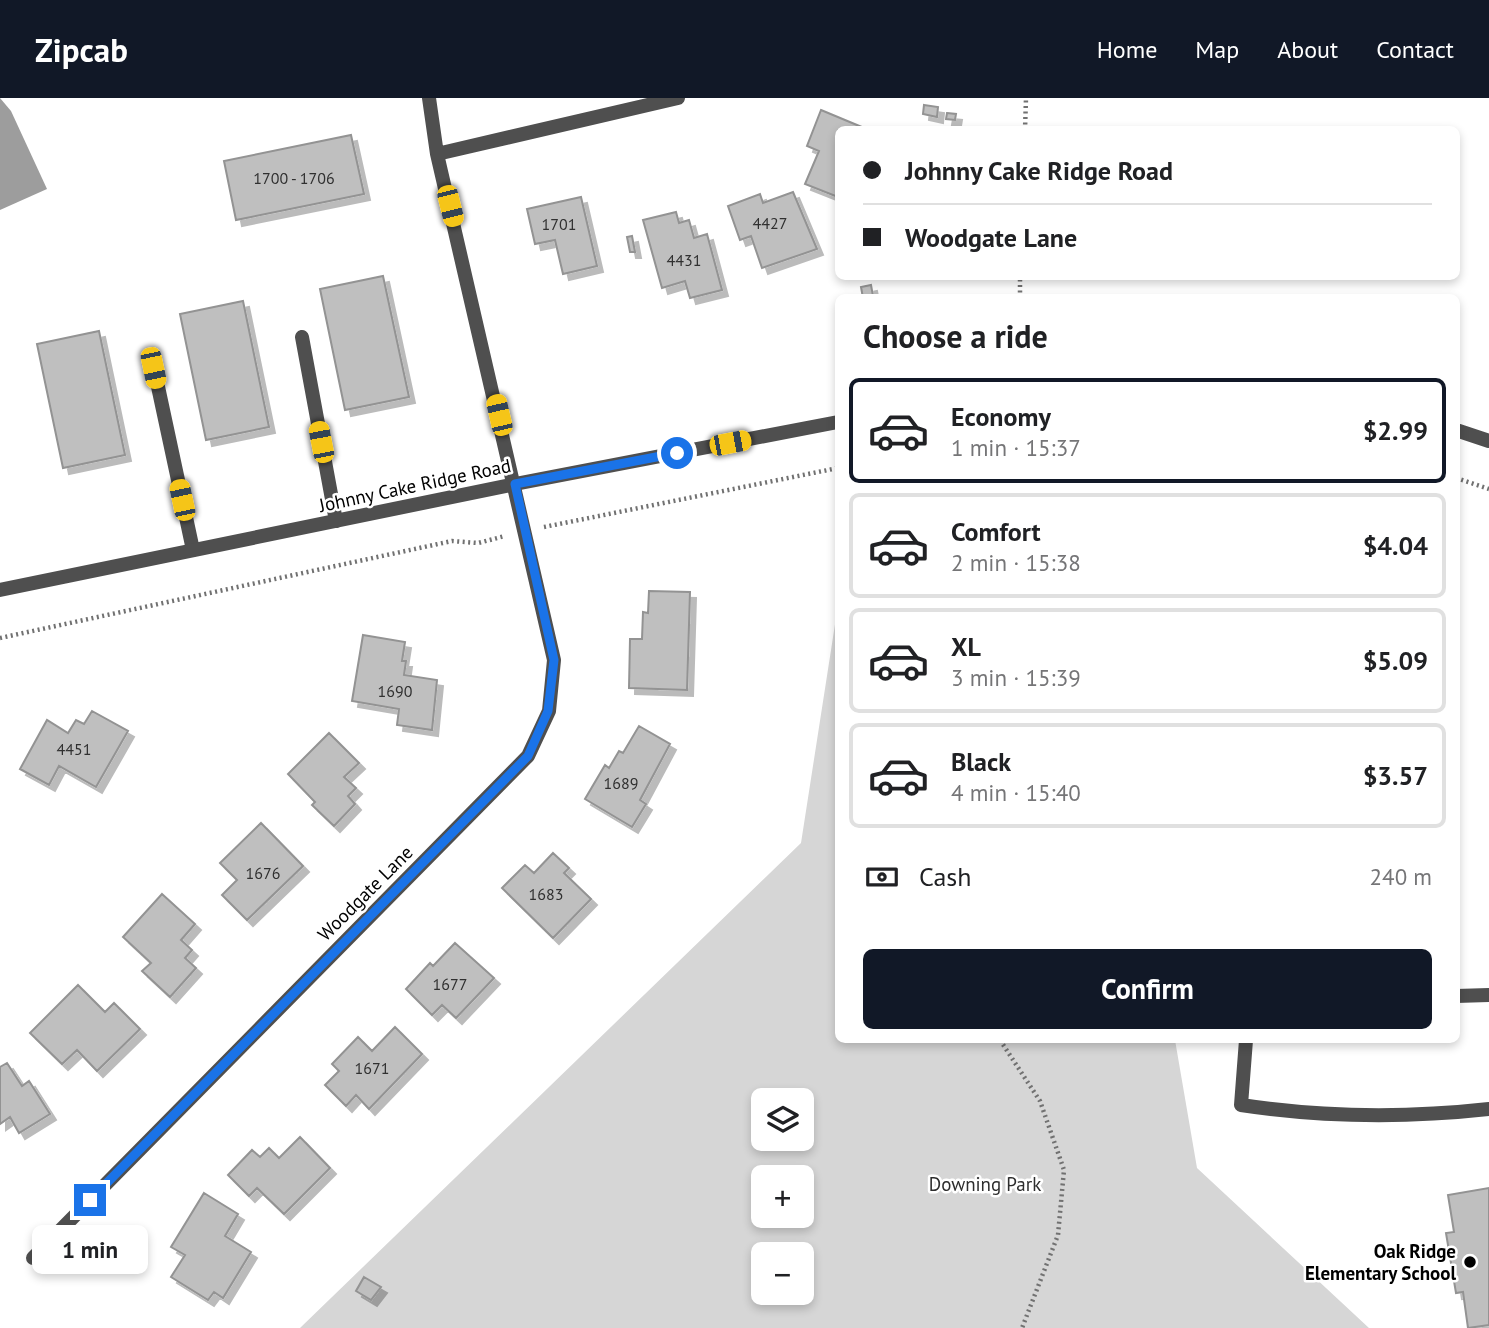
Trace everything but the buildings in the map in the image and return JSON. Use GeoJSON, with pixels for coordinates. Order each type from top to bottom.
{"type":"FeatureCollection","features":[{"type":"Feature","properties":{"kind":"street","name":"Woodgate Lane"},"geometry":{"type":"LineString","coordinates":[[33,1258],[528,756],[548,711],[554,660],[437,155],[429,98]]}},
{"type":"Feature","properties":{"kind":"street"},"geometry":{"type":"LineString","coordinates":[[437,155],[678,98]]}},
{"type":"Feature","properties":{"kind":"street"},"geometry":{"type":"LineString","coordinates":[[302,337],[336,521]]}},
{"type":"Feature","properties":{"kind":"street"},"geometry":{"type":"LineString","coordinates":[[153,368],[193,550]]}},
{"type":"Feature","properties":{"kind":"street","name":"Johnny Cake Ridge Road"},"geometry":{"type":"LineString","coordinates":[[0,590],[515,484],[835,423]]}},
{"type":"Feature","properties":{"kind":"street"},"geometry":{"type":"LineString","coordinates":[[1460,431],[1489,441]]}},
{"type":"Feature","properties":{"kind":"street"},"geometry":{"type":"LineString","coordinates":[[1460,996],[1489,995]]}},
{"type":"Feature","properties":{"kind":"street"},"geometry":{"type":"LineString","coordinates":[[1247,1043],[1241,1105],[1295,1113],[1449,1114],[1489,1109]]}},
{"type":"Feature","properties":{"kind":"path"},"geometry":{"type":"LineString","coordinates":[[1025,126],[1026,98]]}},
{"type":"Feature","properties":{"kind":"path"},"geometry":{"type":"LineString","coordinates":[[0,638],[452,541],[478,543],[525,531],[835,469]]}},
{"type":"Feature","properties":{"kind":"path"},"geometry":{"type":"LineString","coordinates":[[1460,479],[1489,489]]}},
{"type":"Feature","properties":{"kind":"path"},"geometry":{"type":"LineString","coordinates":[[1002,1043],[1040,1101],[1064,1170],[1058,1235],[1022,1328]]}},
{"type":"Feature","properties":{"kind":"green space","name":"Downing Park"},"geometry":{"type":"Polygon","coordinates":[[[835,624],[835,1043],[1176,1043],[1197,1168],[1369,1328],[300,1328],[801,843],[835,624]]]}},
{"type":"Feature","properties":{"kind":"shaded area"},"geometry":{"type":"Polygon","coordinates":[[[0,98],[11,111],[47,189],[0,210],[0,98]]]}},
{"type":"Feature","properties":{"kind":"place","name":"Oak Ridge Elementary School"},"geometry":{"type":"Point","coordinates":[1470,1262]}},
{"type":"Feature","properties":{"kind":"route"},"geometry":{"type":"LineString","coordinates":[[90,1200],[528,756],[548,711],[554,660],[515,484],[677,453]]}}]}
